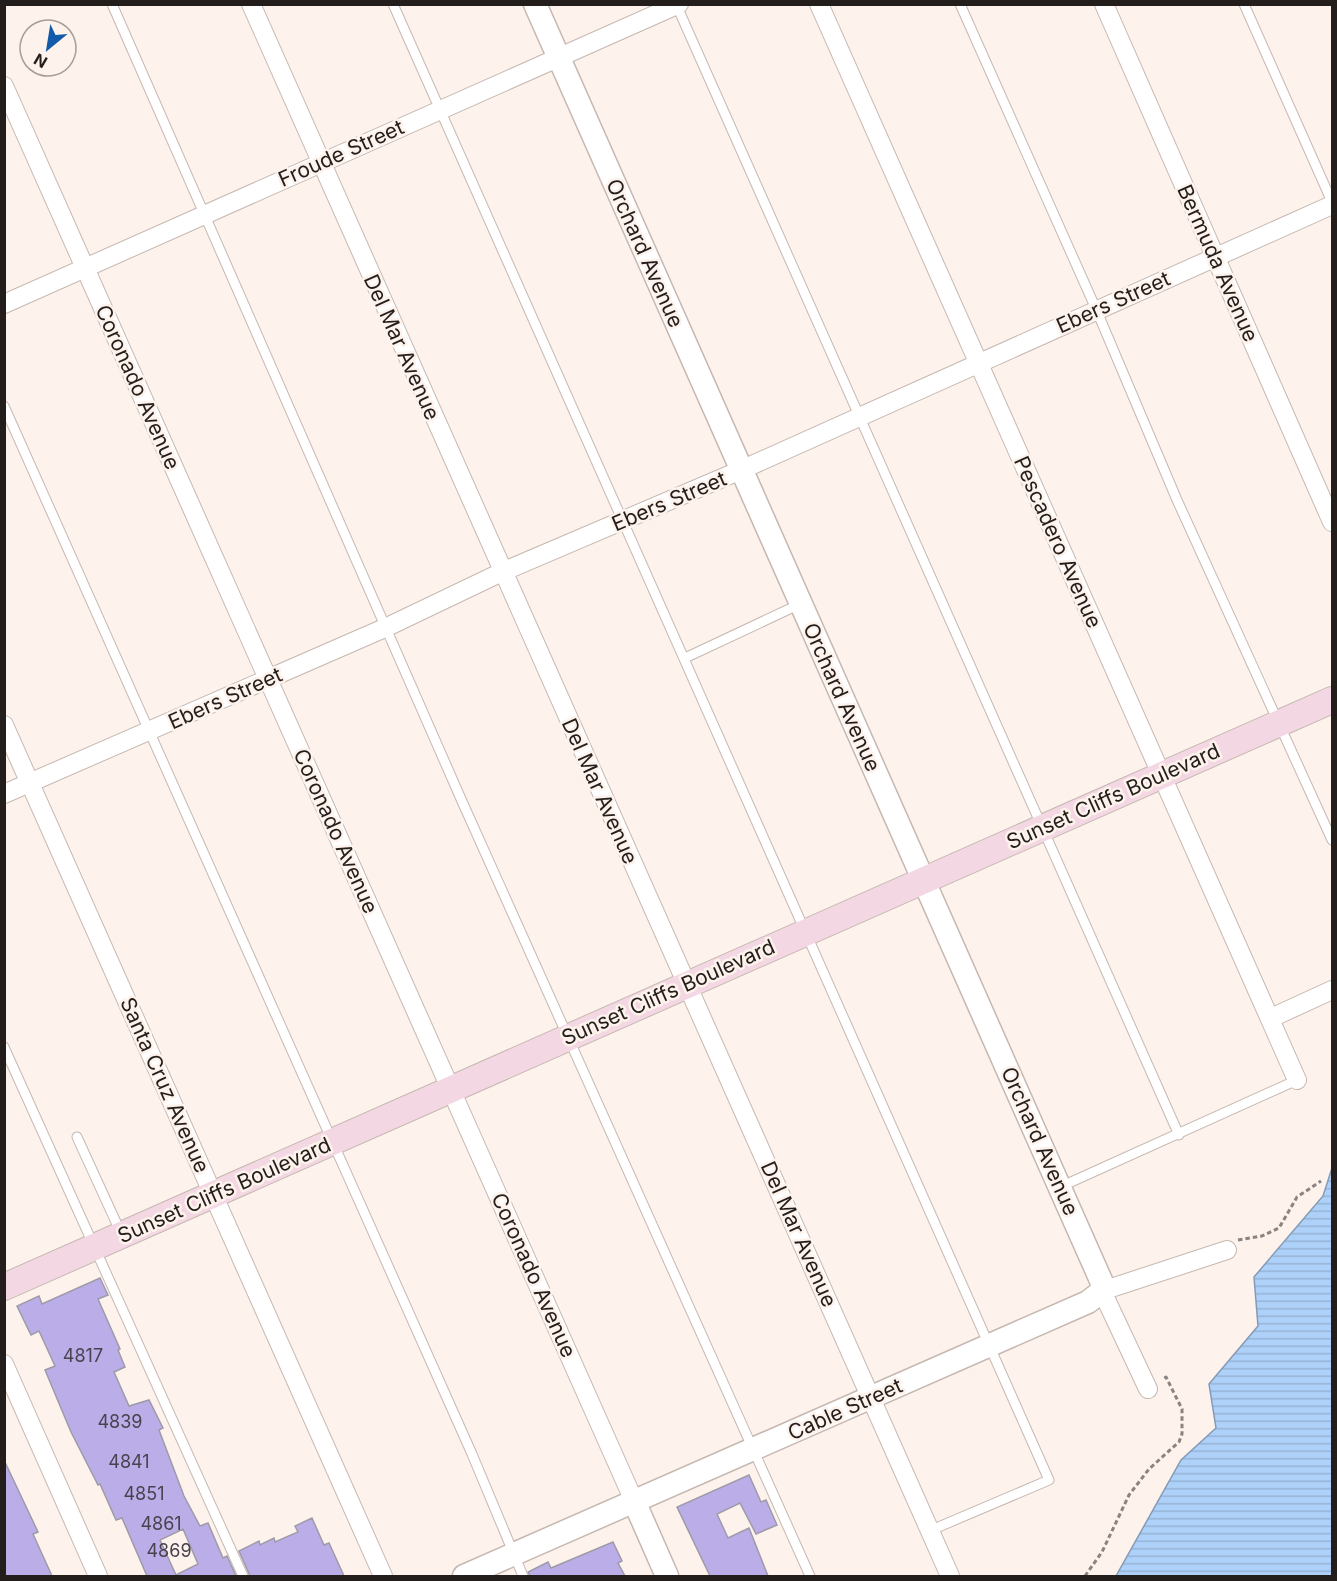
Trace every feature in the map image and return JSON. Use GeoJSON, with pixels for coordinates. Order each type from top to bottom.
{"type":"FeatureCollection","features":[{"type":"Feature","properties":{"kind":"main road","name":"Sunset Cliffs Boulevard"},"geometry":{"type":"LineString","coordinates":[[4,1287],[922,879],[1332,700]]}},
{"type":"Feature","properties":{"kind":"street","name":"Del Mar Avenue"},"geometry":{"type":"LineString","coordinates":[[251,4],[950,1576]]}},
{"type":"Feature","properties":{"kind":"street","name":"Orchard Avenue"},"geometry":{"type":"LineString","coordinates":[[535,4],[922,879],[1101,1274],[1102,1291],[1148,1389]]}},
{"type":"Feature","properties":{"kind":"street","name":"Pescadero Avenue"},"geometry":{"type":"LineString","coordinates":[[819,4],[1297,1080]]}},
{"type":"Feature","properties":{"kind":"street","name":"Bermuda Avenue"},"geometry":{"type":"LineString","coordinates":[[1104,4],[1332,522]]}},
{"type":"Feature","properties":{"kind":"street","name":"Froude Street"},"geometry":{"type":"LineString","coordinates":[[4,304],[677,5]]}},
{"type":"Feature","properties":{"kind":"street","name":"Coronado Avenue"},"geometry":{"type":"LineString","coordinates":[[4,86],[667,1576]]}},
{"type":"Feature","properties":{"kind":"street","name":"Ebers Street"},"geometry":{"type":"LineString","coordinates":[[4,794],[387,627],[502,572],[741,470],[1332,204]]}},
{"type":"Feature","properties":{"kind":"street","name":"Santa Cruz Avenue"},"geometry":{"type":"LineString","coordinates":[[4,725],[383,1576]]}},
{"type":"Feature","properties":{"kind":"street"},"geometry":{"type":"LineString","coordinates":[[1270,1018],[1332,990]]}},
{"type":"Feature","properties":{"kind":"street","name":"Cable Street"},"geometry":{"type":"LineString","coordinates":[[464,1576],[1088,1302],[1102,1291],[1227,1250]]}},
{"type":"Feature","properties":{"kind":"street"},"geometry":{"type":"LineString","coordinates":[[4,1364],[99,1576]]}},
{"type":"Feature","properties":{"kind":"lane"},"geometry":{"type":"LineString","coordinates":[[112,4],[568,1037],[810,1576]]}},
{"type":"Feature","properties":{"kind":"lane"},"geometry":{"type":"LineString","coordinates":[[393,4],[1049,1480],[929,1531]]}},
{"type":"Feature","properties":{"kind":"lane"},"geometry":{"type":"LineString","coordinates":[[960,4],[1178,500],[1332,840]]}},
{"type":"Feature","properties":{"kind":"lane"},"geometry":{"type":"LineString","coordinates":[[1244,4],[1332,204]]}},
{"type":"Feature","properties":{"kind":"lane"},"geometry":{"type":"LineString","coordinates":[[677,5],[1179,1135]]}},
{"type":"Feature","properties":{"kind":"lane"},"geometry":{"type":"LineString","coordinates":[[4,406],[472,1454],[523,1576]]}},
{"type":"Feature","properties":{"kind":"lane"},"geometry":{"type":"LineString","coordinates":[[685,658],[800,604]]}},
{"type":"Feature","properties":{"kind":"lane"},"geometry":{"type":"LineString","coordinates":[[4,1047],[243,1576]]}},
{"type":"Feature","properties":{"kind":"lane"},"geometry":{"type":"LineString","coordinates":[[1060,1187],[1297,1080]]}},
{"type":"Feature","properties":{"kind":"lane"},"geometry":{"type":"LineString","coordinates":[[77,1137],[122,1235]]}},
{"type":"Feature","properties":{"kind":"path"},"geometry":{"type":"LineString","coordinates":[[1227,1250],[1232,1240],[1262,1236],[1279,1228],[1297,1197],[1321,1181]]}},
{"type":"Feature","properties":{"kind":"path"},"geometry":{"type":"LineString","coordinates":[[1085,1576],[1102,1552],[1129,1495],[1149,1469],[1179,1442],[1182,1434],[1182,1409],[1169,1382]]}},
{"type":"Feature","properties":{"kind":"water"},"geometry":{"type":"Polygon","coordinates":[[[1332,1168],[1332,1576],[1116,1576],[1181,1460],[1216,1428],[1209,1384],[1258,1326],[1254,1277],[1323,1196],[1332,1168]]]}},
{"type":"Feature","properties":{"kind":"building"},"geometry":{"type":"Polygon","coordinates":[[[100,1278],[108,1295],[98,1299],[120,1349],[118,1350],[125,1367],[114,1372],[129,1406],[149,1400],[163,1428],[159,1430],[184,1496],[200,1526],[208,1523],[223,1558],[227,1556],[236,1576],[147,1576],[122,1518],[116,1520],[100,1484],[98,1485],[71,1432],[45,1370],[55,1366],[39,1331],[31,1335],[17,1306],[39,1296],[42,1304],[100,1278]],[[183,1529],[160,1540],[176,1575],[198,1564],[183,1529]]]}},
{"type":"Feature","properties":{"kind":"building"},"geometry":{"type":"Polygon","coordinates":[[[4,1460],[38,1532],[33,1534],[52,1576],[4,1576],[4,1460]]]}},
{"type":"Feature","properties":{"kind":"building"},"geometry":{"type":"Polygon","coordinates":[[[749,1475],[761,1502],[766,1500],[777,1525],[756,1534],[740,1503],[717,1514],[728,1538],[749,1528],[768,1576],[710,1576],[677,1507],[749,1475]]]}},
{"type":"Feature","properties":{"kind":"building"},"geometry":{"type":"Polygon","coordinates":[[[312,1518],[324,1545],[329,1543],[344,1576],[250,1576],[239,1551],[259,1541],[260,1545],[274,1538],[275,1542],[298,1532],[295,1526],[312,1518]]]}},
{"type":"Feature","properties":{"kind":"building"},"geometry":{"type":"Polygon","coordinates":[[[613,1542],[622,1561],[618,1563],[625,1576],[530,1576],[528,1572],[548,1562],[551,1568],[613,1542]]]}}]}
